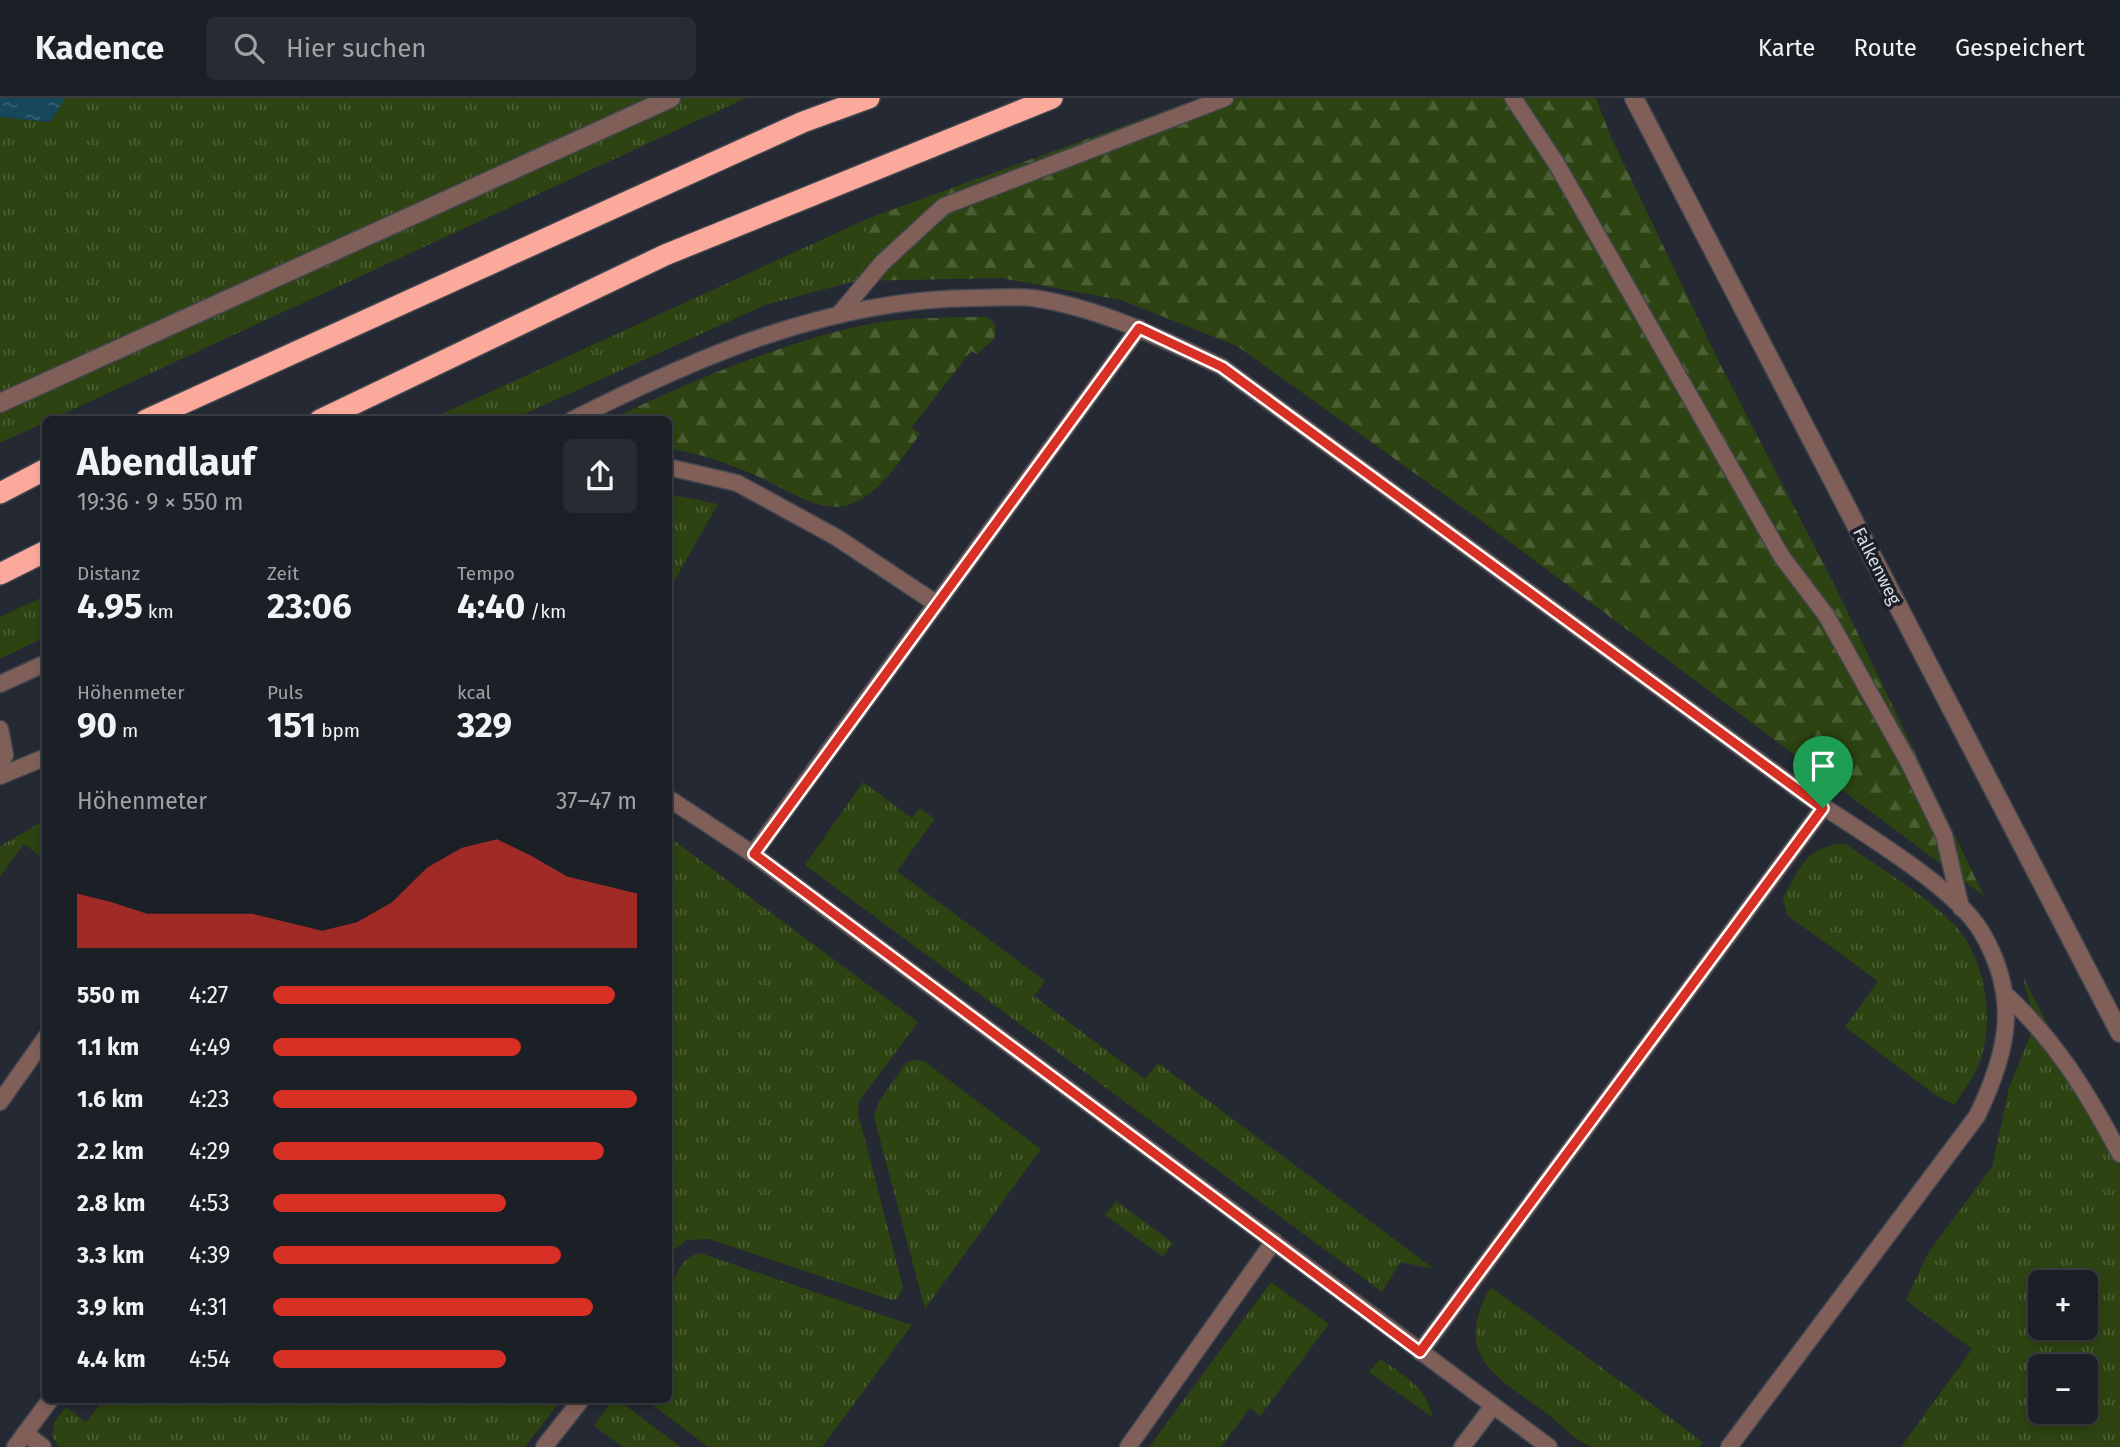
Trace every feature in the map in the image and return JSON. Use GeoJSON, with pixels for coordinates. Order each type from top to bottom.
{"type":"FeatureCollection","features":[{"type":"Feature","properties":{"kind":"highway"},"geometry":{"type":"LineString","coordinates":[[155,416],[803,122],[869,98]]}},
{"type":"Feature","properties":{"kind":"highway"},"geometry":{"type":"LineString","coordinates":[[328,416],[665,255],[1052,98]]}},
{"type":"Feature","properties":{"kind":"highway"},"geometry":{"type":"LineString","coordinates":[[0,493],[42,471]]}},
{"type":"Feature","properties":{"kind":"highway"},"geometry":{"type":"LineString","coordinates":[[0,574],[42,553]]}},
{"type":"Feature","properties":{"kind":"street"},"geometry":{"type":"LineString","coordinates":[[0,403],[671,98]]}},
{"type":"Feature","properties":{"kind":"street","name":"Falkenweg"},"geometry":{"type":"LineString","coordinates":[[1634,98],[2120,1033]]}},
{"type":"Feature","properties":{"kind":"lane"},"geometry":{"type":"LineString","coordinates":[[841,312],[882,263],[944,206],[1225,98]]}},
{"type":"Feature","properties":{"kind":"lane"},"geometry":{"type":"LineString","coordinates":[[1513,98],[1556,163],[1782,557],[1826,615],[1859,669],[1944,835],[1961,908]]}},
{"type":"Feature","properties":{"kind":"lane"},"geometry":{"type":"LineString","coordinates":[[581,416],[712,355],[785,328],[841,312],[915,301],[1031,298],[1088,311],[1139,328],[1222,367],[1823,808],[1930,880],[1961,908],[1987,943],[2005,994],[2005,1045],[1994,1079],[1977,1115],[1728,1447]]}},
{"type":"Feature","properties":{"kind":"lane"},"geometry":{"type":"LineString","coordinates":[[754,854],[1139,328]]}},
{"type":"Feature","properties":{"kind":"lane"},"geometry":{"type":"LineString","coordinates":[[672,468],[737,483],[836,537],[937,604]]}},
{"type":"Feature","properties":{"kind":"lane"},"geometry":{"type":"LineString","coordinates":[[0,684],[42,665]]}},
{"type":"Feature","properties":{"kind":"lane"},"geometry":{"type":"LineString","coordinates":[[0,729],[5,755],[0,767]]}},
{"type":"Feature","properties":{"kind":"lane"},"geometry":{"type":"LineString","coordinates":[[0,776],[42,759]]}},
{"type":"Feature","properties":{"kind":"lane"},"geometry":{"type":"LineString","coordinates":[[672,801],[754,854],[1549,1447]]}},
{"type":"Feature","properties":{"kind":"lane"},"geometry":{"type":"LineString","coordinates":[[1420,1352],[1823,808]]}},
{"type":"Feature","properties":{"kind":"lane"},"geometry":{"type":"LineString","coordinates":[[2005,994],[2040,1026],[2120,1154]]}},
{"type":"Feature","properties":{"kind":"lane"},"geometry":{"type":"LineString","coordinates":[[0,1102],[42,1043]]}},
{"type":"Feature","properties":{"kind":"lane"},"geometry":{"type":"LineString","coordinates":[[1128,1447],[1274,1241]]}},
{"type":"Feature","properties":{"kind":"lane"},"geometry":{"type":"LineString","coordinates":[[15,1447],[48,1403]]}},
{"type":"Feature","properties":{"kind":"lane"},"geometry":{"type":"LineString","coordinates":[[544,1447],[579,1403]]}},
{"type":"Feature","properties":{"kind":"lane"},"geometry":{"type":"LineString","coordinates":[[1462,1447],[1493,1406]]}},
{"type":"Feature","properties":{"kind":"lane"},"geometry":{"type":"LineString","coordinates":[[25,1433],[43,1447]]}},
{"type":"Feature","properties":{"kind":"green space"},"geometry":{"type":"Polygon","coordinates":[[[65,98],[746,98],[58,416],[42,416],[42,424],[0,443],[0,117],[49,122],[65,98]]]}},
{"type":"Feature","properties":{"kind":"green space"},"geometry":{"type":"Polygon","coordinates":[[[1200,98],[1596,98],[1611,137],[1717,358],[1834,584],[1984,896],[1476,517],[1237,346],[1121,300],[1001,278],[855,281],[869,218],[1200,98]]]}},
{"type":"Feature","properties":{"kind":"green space"},"geometry":{"type":"Polygon","coordinates":[[[869,218],[855,281],[765,305],[520,416],[438,416],[869,218]]]}},
{"type":"Feature","properties":{"kind":"green space"},"geometry":{"type":"Polygon","coordinates":[[[987,317],[996,325],[994,339],[977,354],[971,351],[912,427],[920,434],[889,475],[870,493],[848,505],[837,507],[813,503],[724,463],[672,450],[672,416],[619,416],[676,389],[791,345],[865,325],[899,320],[987,317]]]}},
{"type":"Feature","properties":{"kind":"green space"},"geometry":{"type":"Polygon","coordinates":[[[672,495],[718,504],[672,585],[672,495]]]}},
{"type":"Feature","properties":{"kind":"green space"},"geometry":{"type":"Polygon","coordinates":[[[42,597],[42,638],[0,659],[0,617],[42,597]]]}},
{"type":"Feature","properties":{"kind":"green space"},"geometry":{"type":"Polygon","coordinates":[[[863,782],[912,818],[920,808],[935,819],[897,871],[1045,981],[1034,996],[1145,1079],[1158,1063],[1434,1269],[1400,1262],[1382,1292],[805,865],[863,782]]]}},
{"type":"Feature","properties":{"kind":"green space"},"geometry":{"type":"Polygon","coordinates":[[[42,822],[42,858],[24,844],[0,877],[0,846],[42,822]]]}},
{"type":"Feature","properties":{"kind":"green space"},"geometry":{"type":"Polygon","coordinates":[[[672,839],[918,1022],[860,1100],[858,1113],[903,1287],[897,1299],[891,1300],[709,1239],[687,1240],[672,1252],[672,839]]]}},
{"type":"Feature","properties":{"kind":"green space"},"geometry":{"type":"Polygon","coordinates":[[[1845,843],[1944,915],[1967,941],[1975,957],[1985,995],[1986,1034],[1977,1069],[1954,1105],[1934,1094],[1845,1027],[1878,981],[1787,915],[1783,898],[1806,860],[1821,849],[1845,843]]]}},
{"type":"Feature","properties":{"kind":"green space"},"geometry":{"type":"Polygon","coordinates":[[[2023,977],[2120,1164],[2120,1447],[1901,1447],[1972,1349],[1906,1300],[1928,1253],[1992,1167],[2009,1088],[2030,1036],[2030,1005],[2023,977]]]}},
{"type":"Feature","properties":{"kind":"green space"},"geometry":{"type":"Polygon","coordinates":[[[913,1060],[924,1061],[1041,1149],[925,1309],[874,1117],[879,1101],[906,1063],[913,1060]]]}},
{"type":"Feature","properties":{"kind":"green space"},"geometry":{"type":"Polygon","coordinates":[[[1116,1201],[1173,1243],[1163,1257],[1105,1215],[1116,1201]]]}},
{"type":"Feature","properties":{"kind":"green space"},"geometry":{"type":"Polygon","coordinates":[[[700,1253],[912,1325],[822,1447],[708,1447],[650,1403],[672,1403],[672,1288],[676,1275],[686,1260],[700,1253]]]}},
{"type":"Feature","properties":{"kind":"green space"},"geometry":{"type":"Polygon","coordinates":[[[1271,1282],[1329,1324],[1260,1416],[1250,1408],[1221,1447],[1149,1447],[1271,1282]]]}},
{"type":"Feature","properties":{"kind":"green space"},"geometry":{"type":"Polygon","coordinates":[[[1491,1287],[1687,1430],[1703,1443],[1700,1447],[1593,1447],[1576,1438],[1498,1377],[1486,1364],[1478,1349],[1476,1332],[1480,1311],[1491,1287]]]}},
{"type":"Feature","properties":{"kind":"green space"},"geometry":{"type":"Polygon","coordinates":[[[1380,1359],[1420,1390],[1433,1418],[1369,1372],[1380,1359]]]}},
{"type":"Feature","properties":{"kind":"green space"},"geometry":{"type":"Polygon","coordinates":[[[101,1403],[559,1403],[525,1447],[59,1447],[52,1436],[54,1422],[66,1407],[86,1422],[101,1403]]]}},
{"type":"Feature","properties":{"kind":"green space"},"geometry":{"type":"Polygon","coordinates":[[[611,1403],[622,1403],[681,1447],[623,1447],[594,1426],[611,1403]]]}},
{"type":"Feature","properties":{"kind":"water"},"geometry":{"type":"Polygon","coordinates":[[[0,98],[65,98],[50,122],[0,117],[0,98]]]}},
{"type":"Feature","properties":{"kind":"route"},"geometry":{"type":"LineString","coordinates":[[1139,328],[1222,367],[1823,808],[1420,1352],[754,854],[1139,328]]}}]}
